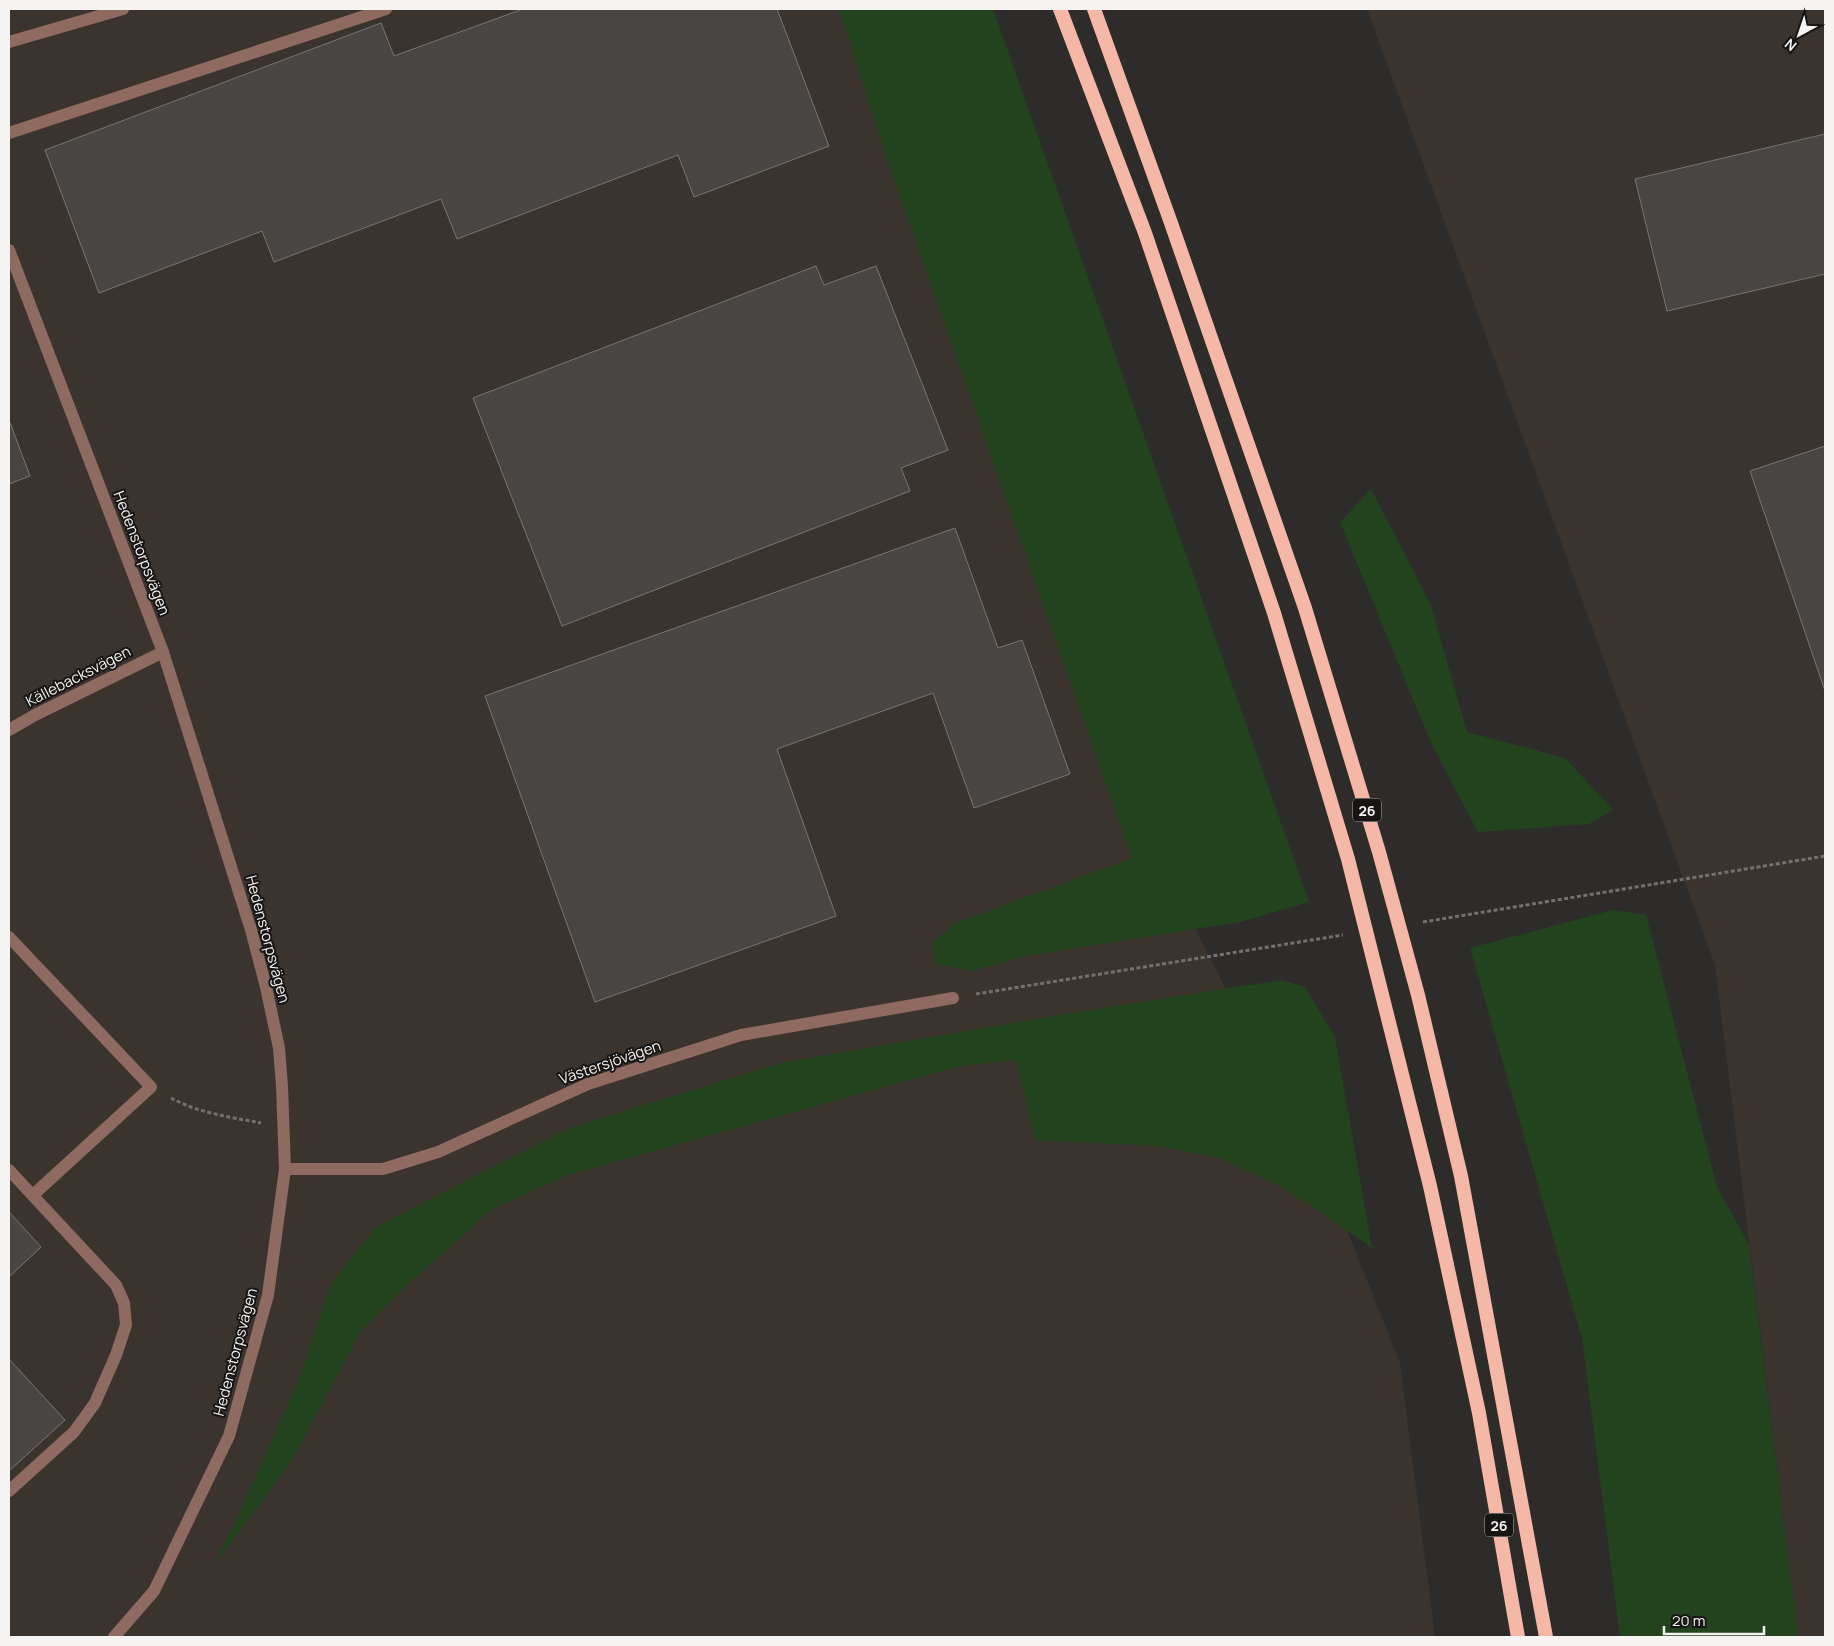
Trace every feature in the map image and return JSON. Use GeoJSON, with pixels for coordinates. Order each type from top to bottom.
{"type":"FeatureCollection","features":[{"type":"Feature","properties":{"kind":"highway","name":"26"},"geometry":{"type":"LineString","coordinates":[[1060,9],[1145,233],[1268,594],[1348,859],[1432,1195],[1479,1413],[1518,1637]]}},
{"type":"Feature","properties":{"kind":"highway","name":"26"},"geometry":{"type":"LineString","coordinates":[[1094,9],[1171,223],[1305,608],[1379,852],[1418,994],[1461,1176],[1546,1637]]}},
{"type":"Feature","properties":{"kind":"street"},"geometry":{"type":"LineString","coordinates":[[9,42],[123,9]]}},
{"type":"Feature","properties":{"kind":"street"},"geometry":{"type":"LineString","coordinates":[[9,133],[386,9]]}},
{"type":"Feature","properties":{"kind":"street","name":"Hedenstorpsvägen"},"geometry":{"type":"LineString","coordinates":[[9,250],[163,652],[251,930],[266,987],[278,1048],[284,1127],[285,1169],[268,1295],[229,1436],[154,1591],[114,1637]]}},
{"type":"Feature","properties":{"kind":"street","name":"Källebacksvägen"},"geometry":{"type":"LineString","coordinates":[[9,730],[34,715],[163,652]]}},
{"type":"Feature","properties":{"kind":"street"},"geometry":{"type":"LineString","coordinates":[[9,937],[151,1087],[33,1196]]}},
{"type":"Feature","properties":{"kind":"street","name":"Västersjövägen"},"geometry":{"type":"LineString","coordinates":[[285,1169],[383,1169],[438,1152],[588,1084],[742,1035],[953,998]]}},
{"type":"Feature","properties":{"kind":"street"},"geometry":{"type":"LineString","coordinates":[[9,1170],[116,1285],[124,1303],[126,1324],[116,1355],[95,1403],[74,1432],[9,1491]]}},
{"type":"Feature","properties":{"kind":"path"},"geometry":{"type":"LineString","coordinates":[[1420,922],[1825,856]]}},
{"type":"Feature","properties":{"kind":"path"},"geometry":{"type":"LineString","coordinates":[[953,998],[1344,935]]}},
{"type":"Feature","properties":{"kind":"path"},"geometry":{"type":"LineString","coordinates":[[182,1104],[212,1113],[284,1127]]}},
{"type":"Feature","properties":{"kind":"shaded area"},"geometry":{"type":"Polygon","coordinates":[[[9,9],[850,9],[1184,906],[1346,1228],[1400,1363],[1435,1637],[9,1637],[9,9]]]}},
{"type":"Feature","properties":{"kind":"shaded area"},"geometry":{"type":"Polygon","coordinates":[[[1367,9],[1825,9],[1825,1637],[1798,1637],[1715,965],[1367,9]]]}},
{"type":"Feature","properties":{"kind":"green space"},"geometry":{"type":"Polygon","coordinates":[[[839,9],[993,9],[1309,902],[1240,922],[1026,956],[973,971],[936,964],[932,943],[956,923],[1132,858],[886,156],[839,9]]]}},
{"type":"Feature","properties":{"kind":"green space"},"geometry":{"type":"Polygon","coordinates":[[[1371,489],[1431,605],[1467,732],[1565,758],[1613,810],[1589,824],[1478,832],[1431,743],[1340,522],[1371,489]]]}},
{"type":"Feature","properties":{"kind":"green space"},"geometry":{"type":"Polygon","coordinates":[[[1613,910],[1646,915],[1717,1187],[1749,1245],[1798,1637],[1620,1637],[1582,1338],[1470,948],[1613,910]]]}},
{"type":"Feature","properties":{"kind":"green space"},"geometry":{"type":"Polygon","coordinates":[[[1282,980],[1305,987],[1335,1037],[1372,1248],[1276,1184],[1219,1158],[1159,1146],[1035,1140],[1016,1060],[960,1066],[568,1175],[490,1210],[410,1282],[361,1331],[291,1462],[214,1566],[296,1386],[332,1282],[376,1227],[569,1128],[781,1063],[1058,1015],[1282,980]]]}},
{"type":"Feature","properties":{"kind":"building"},"geometry":{"type":"Polygon","coordinates":[[[523,9],[777,9],[829,146],[694,197],[678,155],[457,239],[441,199],[274,262],[262,231],[99,293],[45,150],[381,23],[394,56],[523,9]]]}},
{"type":"Feature","properties":{"kind":"building"},"geometry":{"type":"Polygon","coordinates":[[[1825,134],[1825,274],[1667,311],[1635,179],[1825,134]]]}},
{"type":"Feature","properties":{"kind":"building"},"geometry":{"type":"Polygon","coordinates":[[[816,266],[824,285],[876,266],[948,450],[901,468],[910,491],[562,626],[473,398],[816,266]]]}},
{"type":"Feature","properties":{"kind":"building"},"geometry":{"type":"Polygon","coordinates":[[[9,420],[30,476],[9,484],[9,420]]]}},
{"type":"Feature","properties":{"kind":"building"},"geometry":{"type":"Polygon","coordinates":[[[1825,446],[1825,691],[1750,471],[1825,446]]]}},
{"type":"Feature","properties":{"kind":"building"},"geometry":{"type":"Polygon","coordinates":[[[955,528],[998,648],[1022,640],[1070,774],[974,808],[933,693],[777,749],[836,916],[595,1002],[485,696],[955,528]]]}},
{"type":"Feature","properties":{"kind":"building"},"geometry":{"type":"Polygon","coordinates":[[[9,1212],[41,1247],[9,1277],[9,1212]]]}},
{"type":"Feature","properties":{"kind":"building"},"geometry":{"type":"Polygon","coordinates":[[[9,1359],[65,1420],[9,1471],[9,1359]]]}}]}
